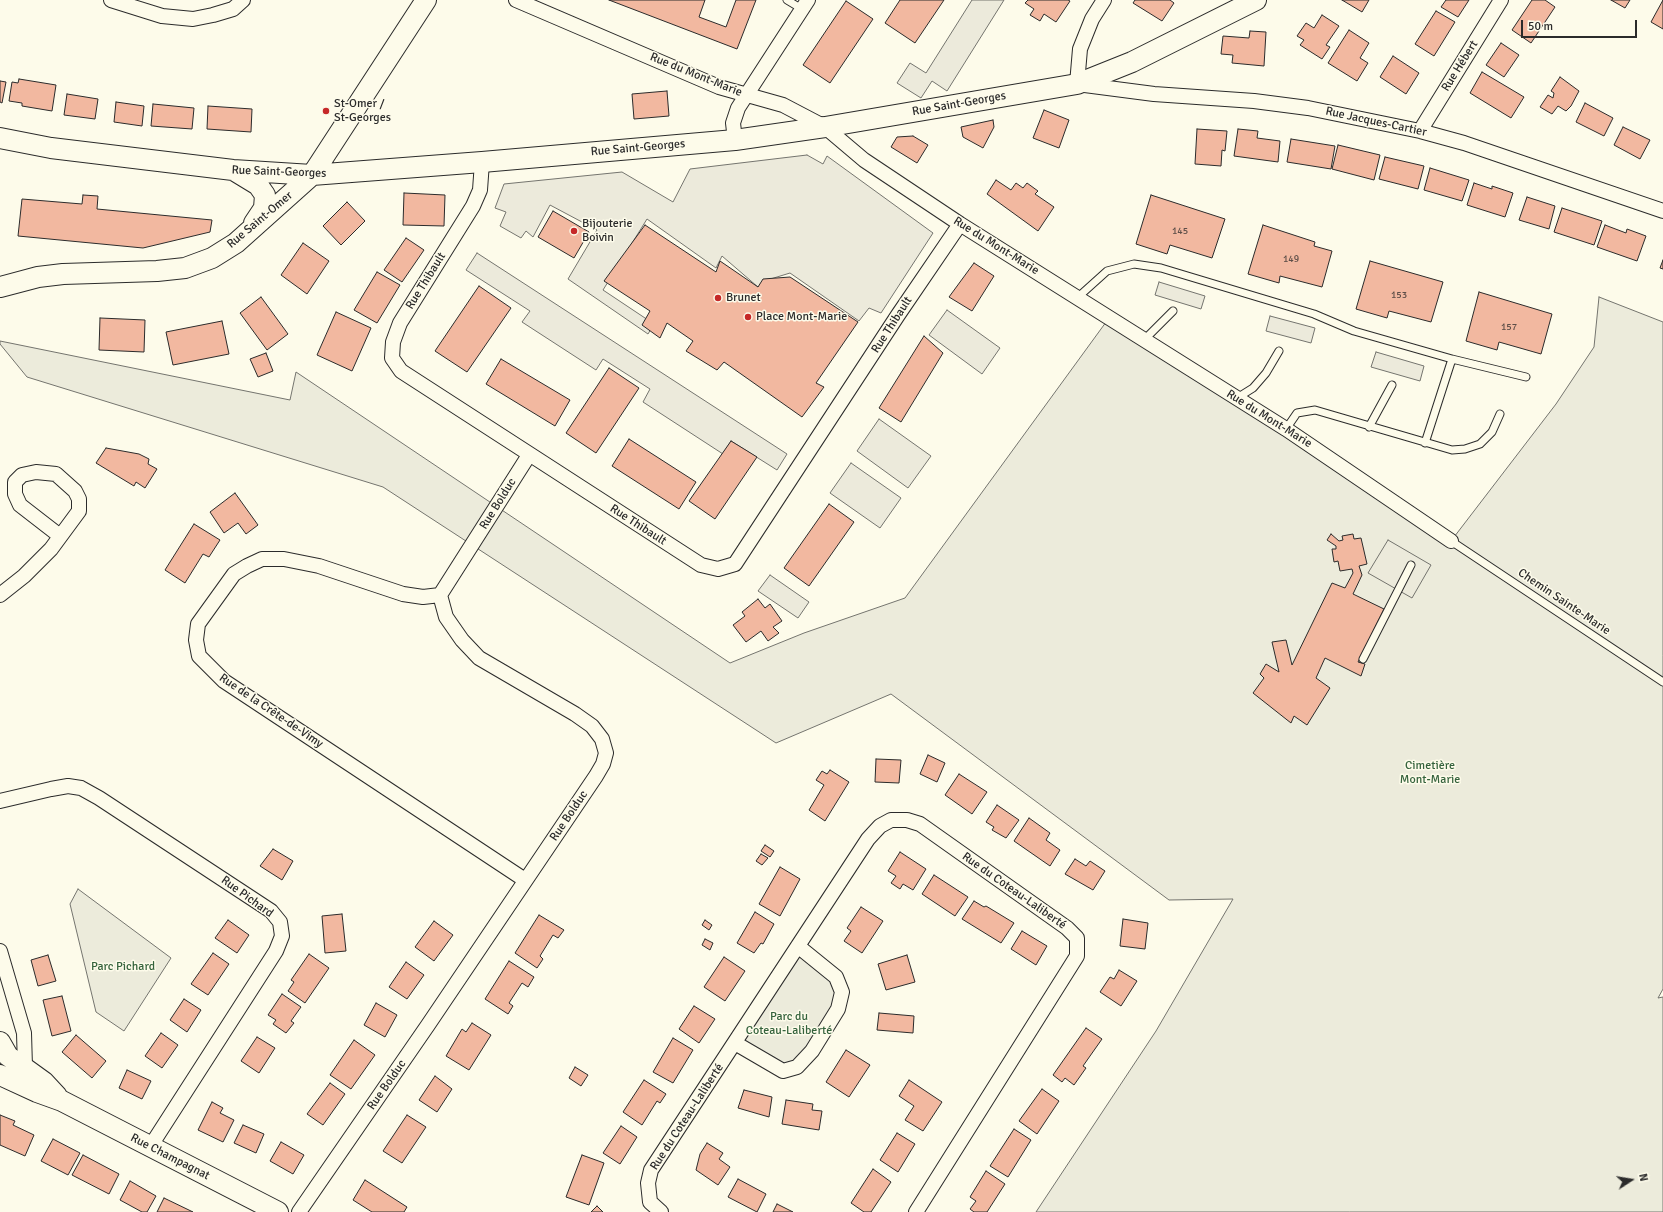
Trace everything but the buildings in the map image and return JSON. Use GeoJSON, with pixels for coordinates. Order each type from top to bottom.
{"type":"FeatureCollection","features":[{"type":"Feature","properties":{"kind":"street"},"geometry":{"type":"LineString","coordinates":[[111,0],[162,16],[193,19],[213,15],[233,8],[243,0]]}},
{"type":"Feature","properties":{"kind":"street","name":"Rue Saint-Omer"},"geometry":{"type":"LineString","coordinates":[[0,287],[38,277],[63,274],[157,271],[185,268],[212,258],[236,243],[312,175],[426,0]]}},
{"type":"Feature","properties":{"kind":"street","name":"Rue du Mont-Marie"},"geometry":{"type":"LineString","coordinates":[[516,0],[719,87],[783,105],[825,128],[864,160],[960,224],[1286,429],[1451,541]]}},
{"type":"Feature","properties":{"kind":"street"},"geometry":{"type":"LineString","coordinates":[[1077,84],[1080,49],[1092,19],[1104,0]]}},
{"type":"Feature","properties":{"kind":"street","name":"Rue Saint-Georges"},"geometry":{"type":"LineString","coordinates":[[0,138],[51,148],[233,170],[312,175],[735,140],[825,128],[1077,84],[1132,62],[1256,0]]}},
{"type":"Feature","properties":{"kind":"street","name":"Rue Hébert"},"geometry":{"type":"LineString","coordinates":[[1420,131],[1501,0]]}},
{"type":"Feature","properties":{"kind":"street"},"geometry":{"type":"LineString","coordinates":[[735,140],[733,123],[738,108],[805,4]]}},
{"type":"Feature","properties":{"kind":"street","name":"Rue Jacques-Cartier"},"geometry":{"type":"LineString","coordinates":[[1077,84],[1154,94],[1254,101],[1308,108],[1420,131],[1464,143],[1663,211]]}},
{"type":"Feature","properties":{"kind":"street","name":"Rue Thibault"},"geometry":{"type":"LineString","coordinates":[[482,162],[480,190],[473,206],[400,323],[393,342],[392,358],[401,372],[529,455],[701,565],[718,569],[735,564],[898,315],[960,224]]}},
{"type":"Feature","properties":{"kind":"street"},"geometry":{"type":"LineString","coordinates":[[233,170],[258,185],[265,195],[264,208],[261,214],[236,243]]}},
{"type":"Feature","properties":{"kind":"street","name":"Rue Bolduc"},"geometry":{"type":"LineString","coordinates":[[300,1212],[596,776],[606,753],[602,739],[592,726],[575,714],[479,658],[462,640],[446,617],[440,595],[529,455]]}},
{"type":"Feature","properties":{"kind":"street"},"geometry":{"type":"LineString","coordinates":[[0,595],[24,576],[51,548],[79,511],[79,499],[75,490],[56,474],[36,472],[22,475],[15,482],[15,494],[20,505],[60,536]]}},
{"type":"Feature","properties":{"kind":"street","name":"Rue de la Crête-de-Vimy"},"geometry":{"type":"LineString","coordinates":[[440,595],[423,597],[403,594],[319,566],[284,559],[262,559],[234,574],[198,624],[196,640],[199,656],[224,680],[525,880]]}},
{"type":"Feature","properties":{"kind":"street","name":"Rue Pichard"},"geometry":{"type":"LineString","coordinates":[[0,801],[68,786],[81,788],[106,802],[271,911],[280,922],[282,936],[276,951],[150,1147]]}},
{"type":"Feature","properties":{"kind":"street","name":"Rue du Coteau-Laliberté"},"geometry":{"type":"LineString","coordinates":[[662,1212],[650,1202],[648,1183],[650,1170],[799,947],[868,839],[880,826],[890,820],[907,820],[920,824],[1067,928],[1077,938],[1077,956],[916,1212]]}},
{"type":"Feature","properties":{"kind":"street"},"geometry":{"type":"LineString","coordinates":[[735,1043],[784,1070],[797,1067],[812,1051],[838,1009],[842,992],[836,978],[799,947]]}},
{"type":"Feature","properties":{"kind":"street"},"geometry":{"type":"LineString","coordinates":[[0,950],[24,1032],[25,1067]]}},
{"type":"Feature","properties":{"kind":"street","name":"Rue Champagnat"},"geometry":{"type":"LineString","coordinates":[[0,1042],[8,1056],[44,1082],[62,1102]]}},
{"type":"Feature","properties":{"kind":"street","name":"Rue Champagnat"},"geometry":{"type":"LineString","coordinates":[[0,1075],[62,1102],[278,1212]]}},
{"type":"Feature","properties":{"kind":"lane"},"geometry":{"type":"LineString","coordinates":[[787,0],[805,4]]}},
{"type":"Feature","properties":{"kind":"lane"},"geometry":{"type":"LineString","coordinates":[[1077,298],[1107,271],[1134,264],[1161,268],[1314,314],[1354,331],[1526,378]]}},
{"type":"Feature","properties":{"kind":"lane"},"geometry":{"type":"LineString","coordinates":[[1144,340],[1173,311]]}},
{"type":"Feature","properties":{"kind":"lane"},"geometry":{"type":"LineString","coordinates":[[1237,399],[1253,388],[1266,373],[1279,351]]}},
{"type":"Feature","properties":{"kind":"lane"},"geometry":{"type":"LineString","coordinates":[[1425,443],[1452,359]]}},
{"type":"Feature","properties":{"kind":"lane"},"geometry":{"type":"LineString","coordinates":[[1369,427],[1392,385]]}},
{"type":"Feature","properties":{"kind":"lane"},"geometry":{"type":"LineString","coordinates":[[1286,429],[1297,413],[1315,410],[1452,450],[1465,449],[1480,444],[1492,432],[1500,414]]}},
{"type":"Feature","properties":{"kind":"lane","name":"Chemin Sainte-Marie"},"geometry":{"type":"LineString","coordinates":[[1451,541],[1663,682]]}},
{"type":"Feature","properties":{"kind":"lane"},"geometry":{"type":"LineString","coordinates":[[1363,659],[1410,565]]}},
{"type":"Feature","properties":{"kind":"green space","name":"Cimetière Mont-Marie"},"geometry":{"type":"Polygon","coordinates":[[[1599,297],[1663,322],[1663,989],[1658,998],[1663,997],[1663,1212],[1036,1212],[1156,1031],[1233,899],[1169,900],[891,694],[776,743],[383,487],[27,377],[0,344],[0,341],[290,400],[296,372],[730,663],[804,633],[905,598],[1109,318],[1451,541],[1556,404],[1594,347],[1599,297]]]}},
{"type":"Feature","properties":{"kind":"green space","name":"Parc Pichard"},"geometry":{"type":"Polygon","coordinates":[[[78,889],[171,958],[124,1031],[96,1012],[70,904],[78,889]]]}},
{"type":"Feature","properties":{"kind":"green space","name":"Parc du Coteau-Laliberté"},"geometry":{"type":"Polygon","coordinates":[[[799,947],[842,992],[827,1028],[783,1071],[735,1043],[799,947]]]}},
{"type":"Feature","properties":{"kind":"shaded area"},"geometry":{"type":"Polygon","coordinates":[[[972,0],[1004,0],[947,91],[932,81],[921,98],[897,83],[910,63],[926,73],[972,0]]]}},
{"type":"Feature","properties":{"kind":"shaded area"},"geometry":{"type":"Polygon","coordinates":[[[807,155],[823,164],[827,156],[933,233],[881,313],[869,308],[859,321],[790,273],[764,281],[758,287],[722,256],[716,268],[647,219],[603,290],[654,324],[648,334],[568,279],[597,230],[550,205],[533,237],[526,231],[521,238],[500,226],[506,212],[495,208],[504,184],[622,172],[673,202],[690,169],[807,155]]]}},
{"type":"Feature","properties":{"kind":"shaded area"},"geometry":{"type":"Polygon","coordinates":[[[477,253],[787,454],[777,470],[731,441],[723,454],[643,402],[650,389],[603,359],[596,370],[522,322],[530,311],[466,270],[477,253]]]}},
{"type":"Feature","properties":{"kind":"shaded area"},"geometry":{"type":"Polygon","coordinates":[[[1159,282],[1205,296],[1201,309],[1155,295],[1159,282]]]}},
{"type":"Feature","properties":{"kind":"shaded area"},"geometry":{"type":"Polygon","coordinates":[[[947,310],[1000,348],[982,374],[929,335],[947,310]]]}},
{"type":"Feature","properties":{"kind":"shaded area"},"geometry":{"type":"Polygon","coordinates":[[[1270,316],[1315,328],[1311,343],[1266,331],[1270,316]]]}},
{"type":"Feature","properties":{"kind":"shaded area"},"geometry":{"type":"Polygon","coordinates":[[[1376,352],[1424,366],[1420,381],[1371,367],[1376,352]]]}},
{"type":"Feature","properties":{"kind":"shaded area"},"geometry":{"type":"Polygon","coordinates":[[[879,419],[931,456],[908,488],[857,451],[879,419]]]}},
{"type":"Feature","properties":{"kind":"shaded area"},"geometry":{"type":"Polygon","coordinates":[[[851,463],[901,498],[880,528],[830,493],[851,463]]]}},
{"type":"Feature","properties":{"kind":"shaded area"},"geometry":{"type":"Polygon","coordinates":[[[1388,540],[1431,565],[1412,598],[1368,573],[1388,540]]]}},
{"type":"Feature","properties":{"kind":"shaded area"},"geometry":{"type":"Polygon","coordinates":[[[770,575],[809,602],[798,618],[758,591],[770,575]]]}},
{"type":"Feature","properties":{"kind":"place","name":"St-Omer / St-Georges"},"geometry":{"type":"Point","coordinates":[326,111]}},
{"type":"Feature","properties":{"kind":"place","name":"Bijouterie Boivin"},"geometry":{"type":"Point","coordinates":[574,231]}},
{"type":"Feature","properties":{"kind":"place","name":"Brunet"},"geometry":{"type":"Point","coordinates":[718,298]}},
{"type":"Feature","properties":{"kind":"place","name":"Place Mont-Marie"},"geometry":{"type":"Point","coordinates":[748,317]}}]}
